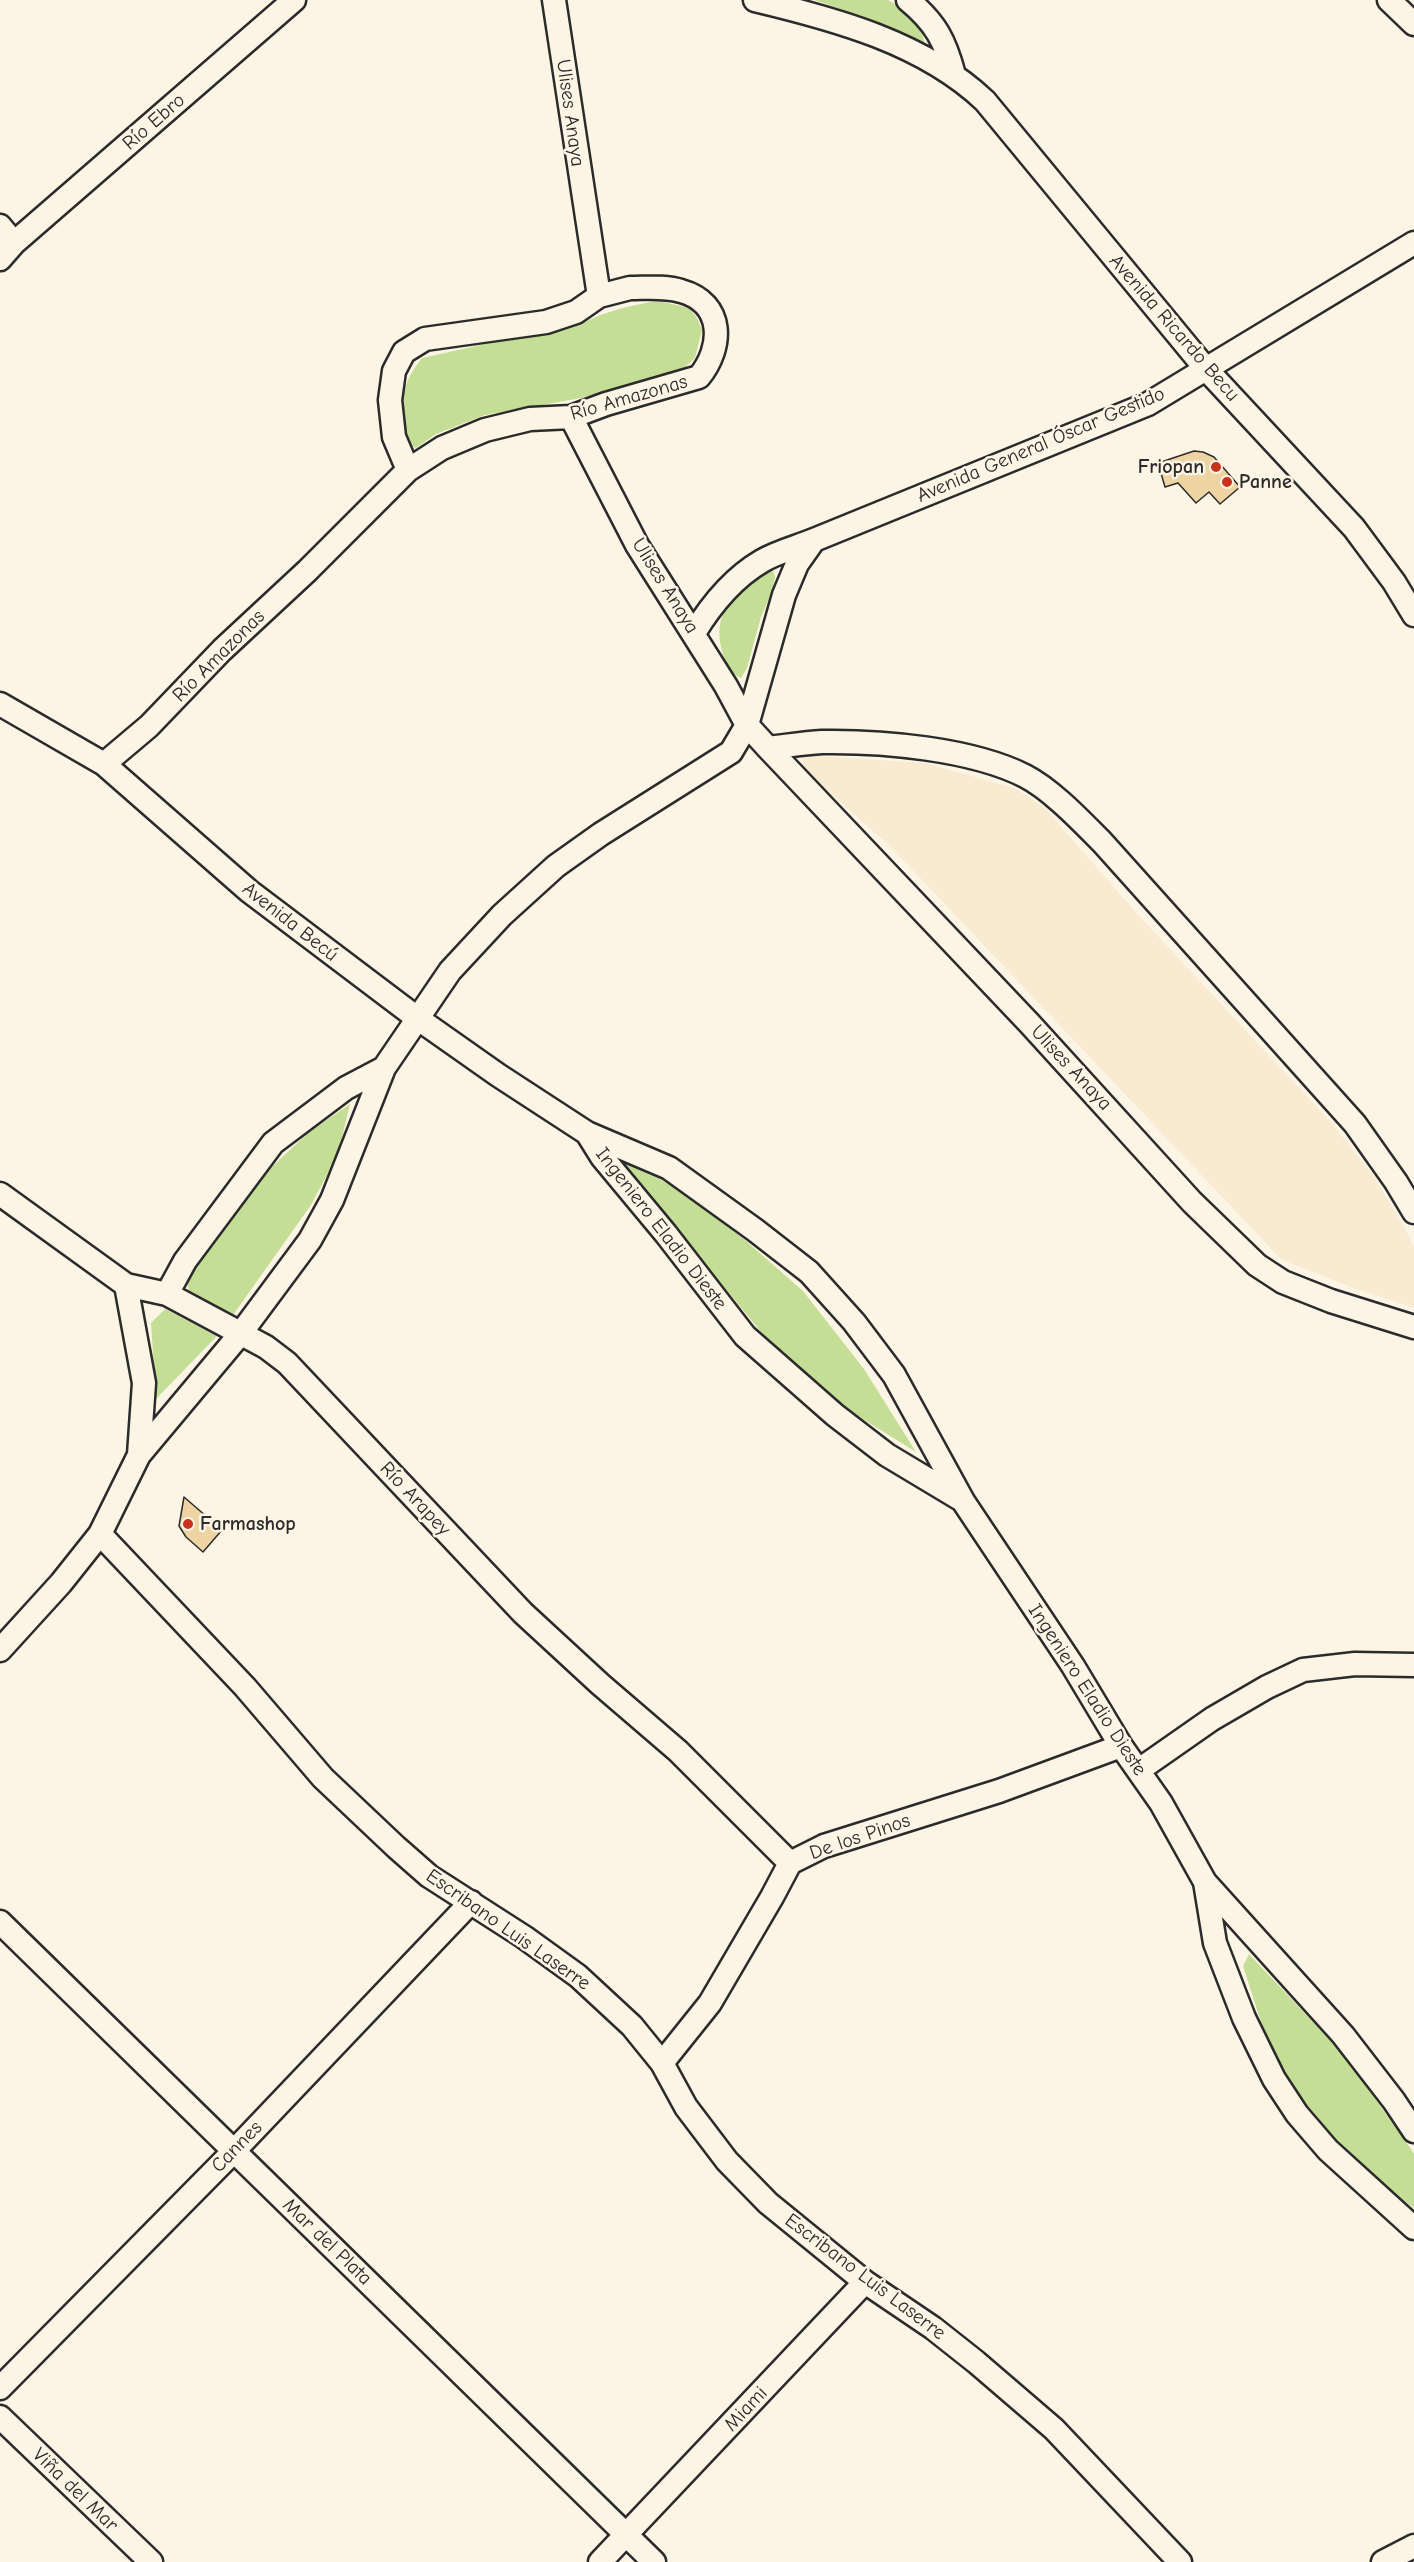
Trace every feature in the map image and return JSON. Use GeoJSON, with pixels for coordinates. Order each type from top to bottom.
{"type":"FeatureCollection","features":[{"type":"Feature","properties":{"kind":"street","name":"Río Ebro"},"geometry":{"type":"LineString","coordinates":[[5,243],[294,0]]}},
{"type":"Feature","properties":{"kind":"street","name":"Ulises Anaya"},"geometry":{"type":"LineString","coordinates":[[554,0],[599,296]]}},
{"type":"Feature","properties":{"kind":"street","name":"Avenida Ricardo Becu"},"geometry":{"type":"LineString","coordinates":[[755,0],[856,27],[935,64],[954,75],[986,101],[1206,369],[1404,584],[1414,615]]}},
{"type":"Feature","properties":{"kind":"street"},"geometry":{"type":"LineString","coordinates":[[908,0],[925,13],[946,45],[954,75]]}},
{"type":"Feature","properties":{"kind":"street"},"geometry":{"type":"LineString","coordinates":[[1389,0],[1414,24]]}},
{"type":"Feature","properties":{"kind":"street","name":"Avenida General Óscar Gestido"},"geometry":{"type":"LineString","coordinates":[[694,633],[708,610],[739,577],[763,561],[1148,404],[1414,243]]}},
{"type":"Feature","properties":{"kind":"street","name":"Río Amazonas"},"geometry":{"type":"LineString","coordinates":[[104,764],[148,726],[222,650],[308,571],[408,470],[442,448],[484,430],[530,418],[571,417],[606,404],[699,377],[708,366],[716,347],[716,324],[705,304],[683,291],[630,288],[599,296],[576,312],[546,322],[425,339],[404,352],[394,371],[390,400],[394,437],[408,470]]}},
{"type":"Feature","properties":{"kind":"street","name":"Ulises Anaya"},"geometry":{"type":"LineString","coordinates":[[571,417],[637,545],[669,598],[694,633],[747,725],[768,748],[1030,1024],[1192,1202],[1257,1265],[1283,1282],[1331,1301],[1414,1327]]}},
{"type":"Feature","properties":{"kind":"street"},"geometry":{"type":"LineString","coordinates":[[0,1650],[61,1584],[100,1534],[139,1455],[241,1333],[310,1240],[332,1200],[384,1068],[450,971],[502,915],[556,866],[601,834],[716,764],[731,752],[747,725],[784,595],[797,564],[814,540]]}},
{"type":"Feature","properties":{"kind":"street","name":"Avenida Becú"},"geometry":{"type":"LineString","coordinates":[[0,704],[104,764],[249,891],[417,1018],[586,1133]]}},
{"type":"Feature","properties":{"kind":"street"},"geometry":{"type":"LineString","coordinates":[[768,748],[822,742],[893,746],[936,751],[980,760],[1026,777],[1070,810],[1102,842],[1355,1124],[1414,1212]]}},
{"type":"Feature","properties":{"kind":"street"},"geometry":{"type":"LineString","coordinates":[[167,1294],[185,1262],[273,1143],[346,1088],[384,1068]]}},
{"type":"Feature","properties":{"kind":"street","name":"Ingeniero Eladio Dieste"},"geometry":{"type":"LineString","coordinates":[[586,1133],[602,1157],[666,1234],[745,1336],[835,1415],[887,1455],[963,1501]]}},
{"type":"Feature","properties":{"kind":"street","name":"Ingeniero Eladio Dieste"},"geometry":{"type":"LineString","coordinates":[[586,1133],[669,1168],[809,1272],[854,1322],[894,1375],[963,1501],[1073,1666],[1121,1746],[1161,1803],[1205,1882],[1343,2035],[1394,2101],[1414,2132]]}},
{"type":"Feature","properties":{"kind":"street","name":"Río Arapey"},"geometry":{"type":"LineString","coordinates":[[0,1194],[126,1285],[167,1294],[241,1333],[287,1363],[523,1613],[600,1684],[678,1751],[790,1863]]}},
{"type":"Feature","properties":{"kind":"street"},"geometry":{"type":"LineString","coordinates":[[126,1285],[144,1383],[139,1455]]}},
{"type":"Feature","properties":{"kind":"street","name":"Escribano Luis Laserre"},"geometry":{"type":"LineString","coordinates":[[100,1534],[173,1609],[323,1778],[429,1875],[578,1976],[632,2026],[662,2063],[686,2107],[727,2161],[768,2203],[865,2283],[967,2355],[1054,2429],[1180,2562]]}},
{"type":"Feature","properties":{"kind":"street"},"geometry":{"type":"LineString","coordinates":[[1139,1770],[1212,1719],[1267,1687],[1303,1670],[1355,1664],[1414,1665]]}},
{"type":"Feature","properties":{"kind":"street","name":"De los Pinos"},"geometry":{"type":"LineString","coordinates":[[662,2063],[710,2002],[790,1863],[824,1846],[999,1791],[1121,1746]]}},
{"type":"Feature","properties":{"kind":"street","name":"Ingeniero Eladio Dieste"},"geometry":{"type":"LineString","coordinates":[[1205,1882],[1215,1943],[1244,2018],[1274,2079],[1297,2114],[1328,2151],[1414,2228]]}},
{"type":"Feature","properties":{"kind":"street","name":"Cannes"},"geometry":{"type":"LineString","coordinates":[[0,2388],[234,2151],[471,1902]]}},
{"type":"Feature","properties":{"kind":"street","name":"Mar del Plata"},"geometry":{"type":"LineString","coordinates":[[0,1922],[654,2562]]}},
{"type":"Feature","properties":{"kind":"street","name":"Miami"},"geometry":{"type":"LineString","coordinates":[[600,2562],[865,2283]]}},
{"type":"Feature","properties":{"kind":"street","name":"Viña del Mar"},"geometry":{"type":"LineString","coordinates":[[0,2417],[151,2562]]}},
{"type":"Feature","properties":{"kind":"street"},"geometry":{"type":"LineString","coordinates":[[1383,2562],[1414,2546]]}},
{"type":"Feature","properties":{"kind":"shaded area"},"geometry":{"type":"Polygon","coordinates":[[[803,755],[925,763],[1014,788],[1043,806],[1142,919],[1330,1121],[1373,1175],[1405,1228],[1414,1248],[1414,1308],[1282,1260],[889,845],[803,769],[803,755]]]}},
{"type":"Feature","properties":{"kind":"green space"},"geometry":{"type":"Polygon","coordinates":[[[814,0],[888,0],[899,6],[921,27],[925,46],[871,19],[814,0]]]}},
{"type":"Feature","properties":{"kind":"green space"},"geometry":{"type":"Polygon","coordinates":[[[659,301],[689,308],[697,318],[702,330],[695,358],[683,369],[632,386],[576,399],[485,415],[436,434],[416,448],[409,445],[403,399],[408,380],[422,358],[585,322],[621,308],[659,301]]]}},
{"type":"Feature","properties":{"kind":"green space"},"geometry":{"type":"Polygon","coordinates":[[[768,570],[773,570],[775,577],[771,594],[761,617],[747,668],[741,678],[730,670],[724,657],[720,641],[722,616],[735,596],[768,570]]]}},
{"type":"Feature","properties":{"kind":"green space"},"geometry":{"type":"Polygon","coordinates":[[[350,1104],[338,1154],[311,1205],[233,1315],[190,1297],[186,1277],[260,1178],[309,1132],[350,1104]]]}},
{"type":"Feature","properties":{"kind":"green space"},"geometry":{"type":"Polygon","coordinates":[[[622,1162],[678,1188],[746,1241],[803,1291],[864,1369],[916,1452],[845,1408],[770,1343],[622,1162]]]}},
{"type":"Feature","properties":{"kind":"green space"},"geometry":{"type":"Polygon","coordinates":[[[165,1309],[217,1336],[156,1399],[151,1323],[165,1309]]]}},
{"type":"Feature","properties":{"kind":"green space"},"geometry":{"type":"Polygon","coordinates":[[[1249,1954],[1343,2054],[1411,2149],[1414,2154],[1414,2208],[1386,2188],[1317,2121],[1271,2053],[1243,1966],[1249,1954]]]}},
{"type":"Feature","properties":{"kind":"building"},"geometry":{"type":"Polygon","coordinates":[[[1194,451],[1214,457],[1240,487],[1220,504],[1209,492],[1196,503],[1178,483],[1165,487],[1158,463],[1194,451]]]}},
{"type":"Feature","properties":{"kind":"building"},"geometry":{"type":"Polygon","coordinates":[[[184,1497],[222,1530],[203,1552],[186,1537],[179,1526],[184,1497]]]}},
{"type":"Feature","properties":{"kind":"place","name":"Friopan"},"geometry":{"type":"Point","coordinates":[1216,467]}},
{"type":"Feature","properties":{"kind":"place","name":"Panne"},"geometry":{"type":"Point","coordinates":[1227,482]}},
{"type":"Feature","properties":{"kind":"place","name":"Farmashop"},"geometry":{"type":"Point","coordinates":[188,1524]}}]}
